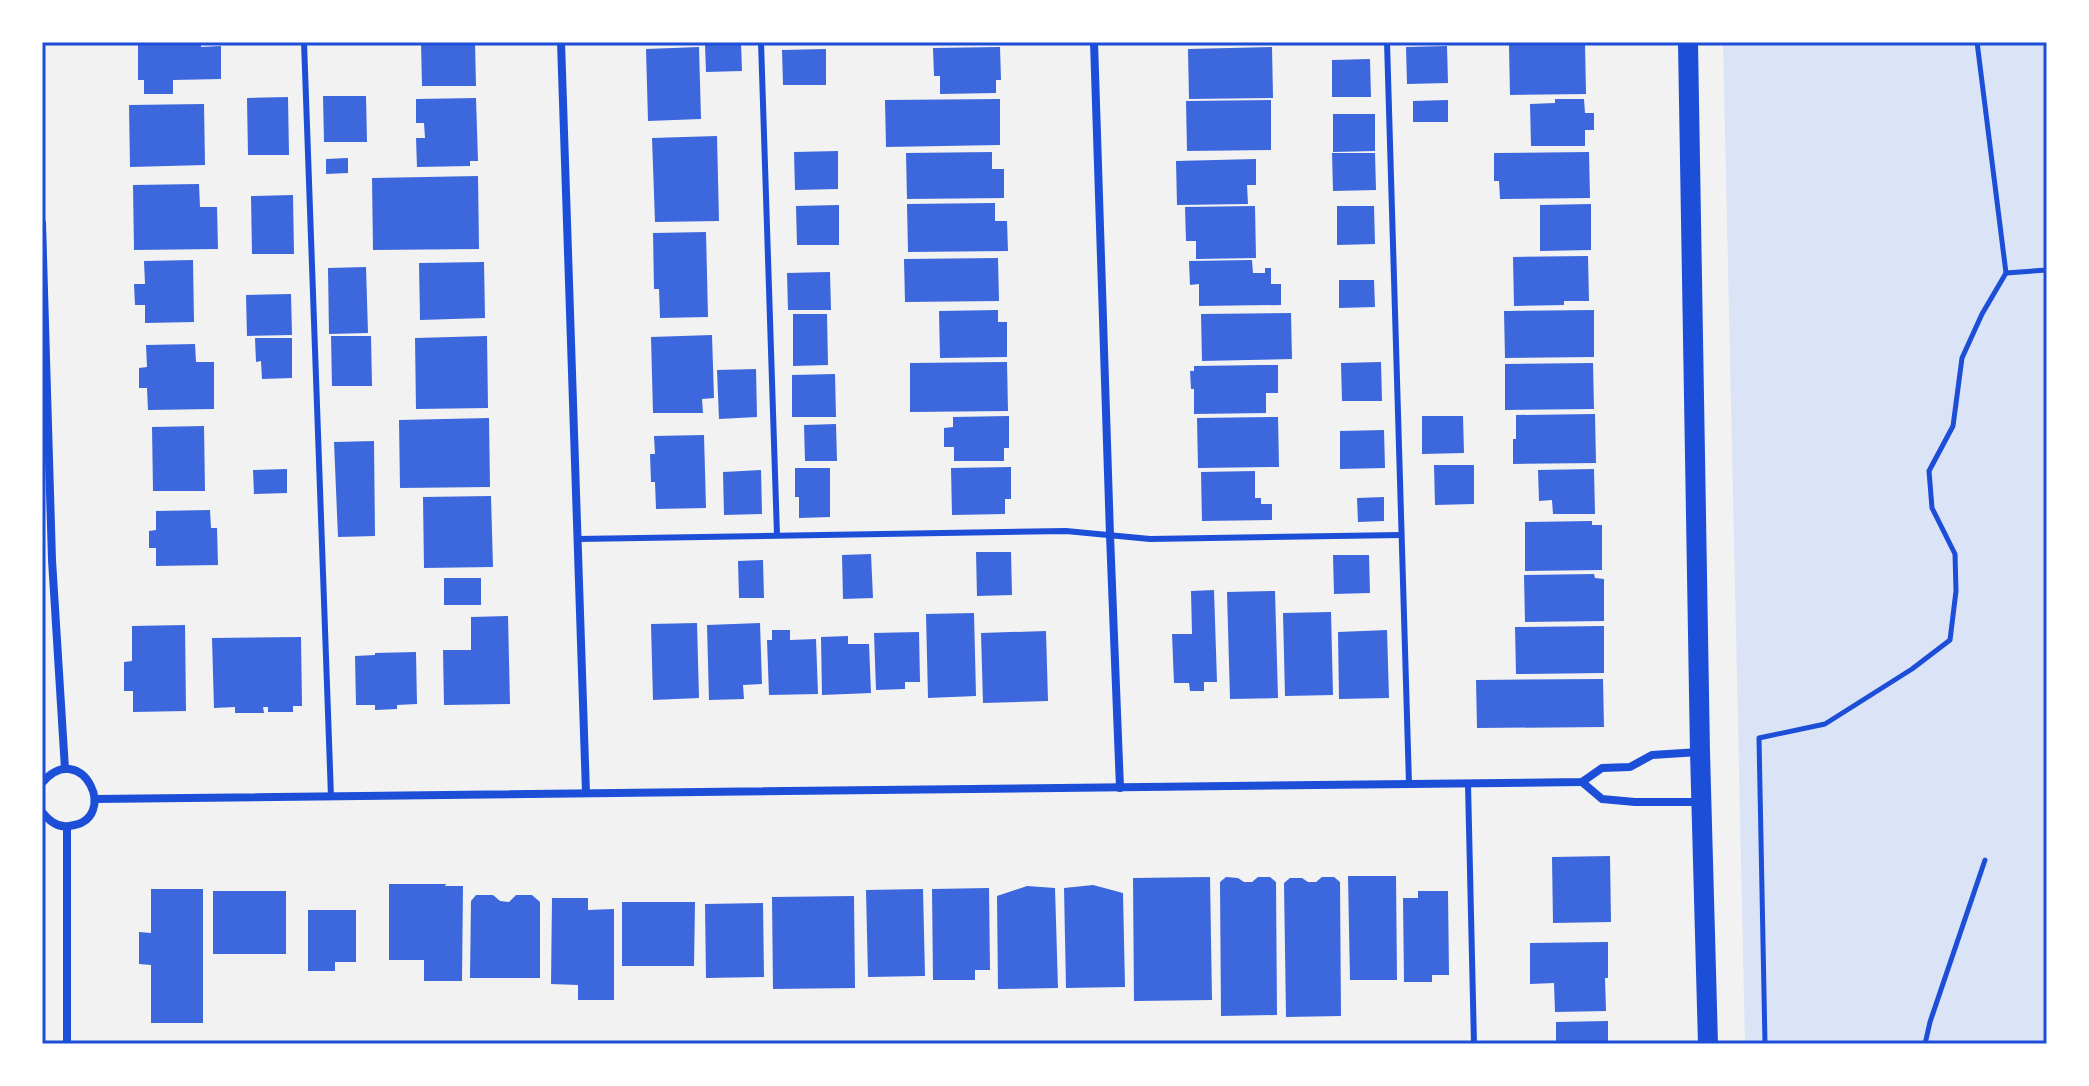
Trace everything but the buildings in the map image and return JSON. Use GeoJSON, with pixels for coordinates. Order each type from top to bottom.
{"type":"FeatureCollection","features":[{"type":"Feature","properties":{"kind":"main road"},"geometry":{"type":"LineString","coordinates":[[1688,42],[1708,1044]]}},
{"type":"Feature","properties":{"kind":"street"},"geometry":{"type":"LineString","coordinates":[[561,42],[586,793]]}},
{"type":"Feature","properties":{"kind":"street"},"geometry":{"type":"LineString","coordinates":[[1094,42],[1120,788]]}},
{"type":"Feature","properties":{"kind":"street"},"geometry":{"type":"LineString","coordinates":[[42,223],[47,560],[65,769]]}},
{"type":"Feature","properties":{"kind":"street"},"geometry":{"type":"LineString","coordinates":[[95,799],[1582,782],[1602,768],[1630,767],[1652,755],[1700,752]]}},
{"type":"Feature","properties":{"kind":"street"},"geometry":{"type":"LineString","coordinates":[[42,783],[56,771],[74,770],[90,781],[95,799],[89,815],[67,827],[50,821],[42,812]]}},
{"type":"Feature","properties":{"kind":"street"},"geometry":{"type":"LineString","coordinates":[[1582,782],[1602,799],[1701,802]]}},
{"type":"Feature","properties":{"kind":"street"},"geometry":{"type":"LineString","coordinates":[[67,827],[67,1044]]}},
{"type":"Feature","properties":{"kind":"lane"},"geometry":{"type":"LineString","coordinates":[[304,42],[331,797]]}},
{"type":"Feature","properties":{"kind":"lane"},"geometry":{"type":"LineString","coordinates":[[761,42],[777,535]]}},
{"type":"Feature","properties":{"kind":"lane"},"geometry":{"type":"LineString","coordinates":[[1387,42],[1409,784]]}},
{"type":"Feature","properties":{"kind":"lane"},"geometry":{"type":"LineString","coordinates":[[578,539],[1066,531],[1150,539],[1401,535]]}},
{"type":"Feature","properties":{"kind":"lane"},"geometry":{"type":"LineString","coordinates":[[1468,784],[1474,1044]]}},
{"type":"Feature","properties":{"kind":"path"},"geometry":{"type":"LineString","coordinates":[[1765,1044],[1759,738],[1825,724],[1912,669],[1950,640],[1956,591],[1955,554],[1932,508],[1929,471],[1953,426],[1962,358],[1982,314],[2006,273],[1977,42]]}},
{"type":"Feature","properties":{"kind":"path"},"geometry":{"type":"LineString","coordinates":[[2006,273],[2047,270]]}},
{"type":"Feature","properties":{"kind":"path"},"geometry":{"type":"LineString","coordinates":[[1925,1044],[1985,860]]}},
{"type":"Feature","properties":{"kind":"shaded area"},"geometry":{"type":"Polygon","coordinates":[[[1723,42],[2047,42],[2047,1044],[1745,1044],[1723,42]]]}}]}
